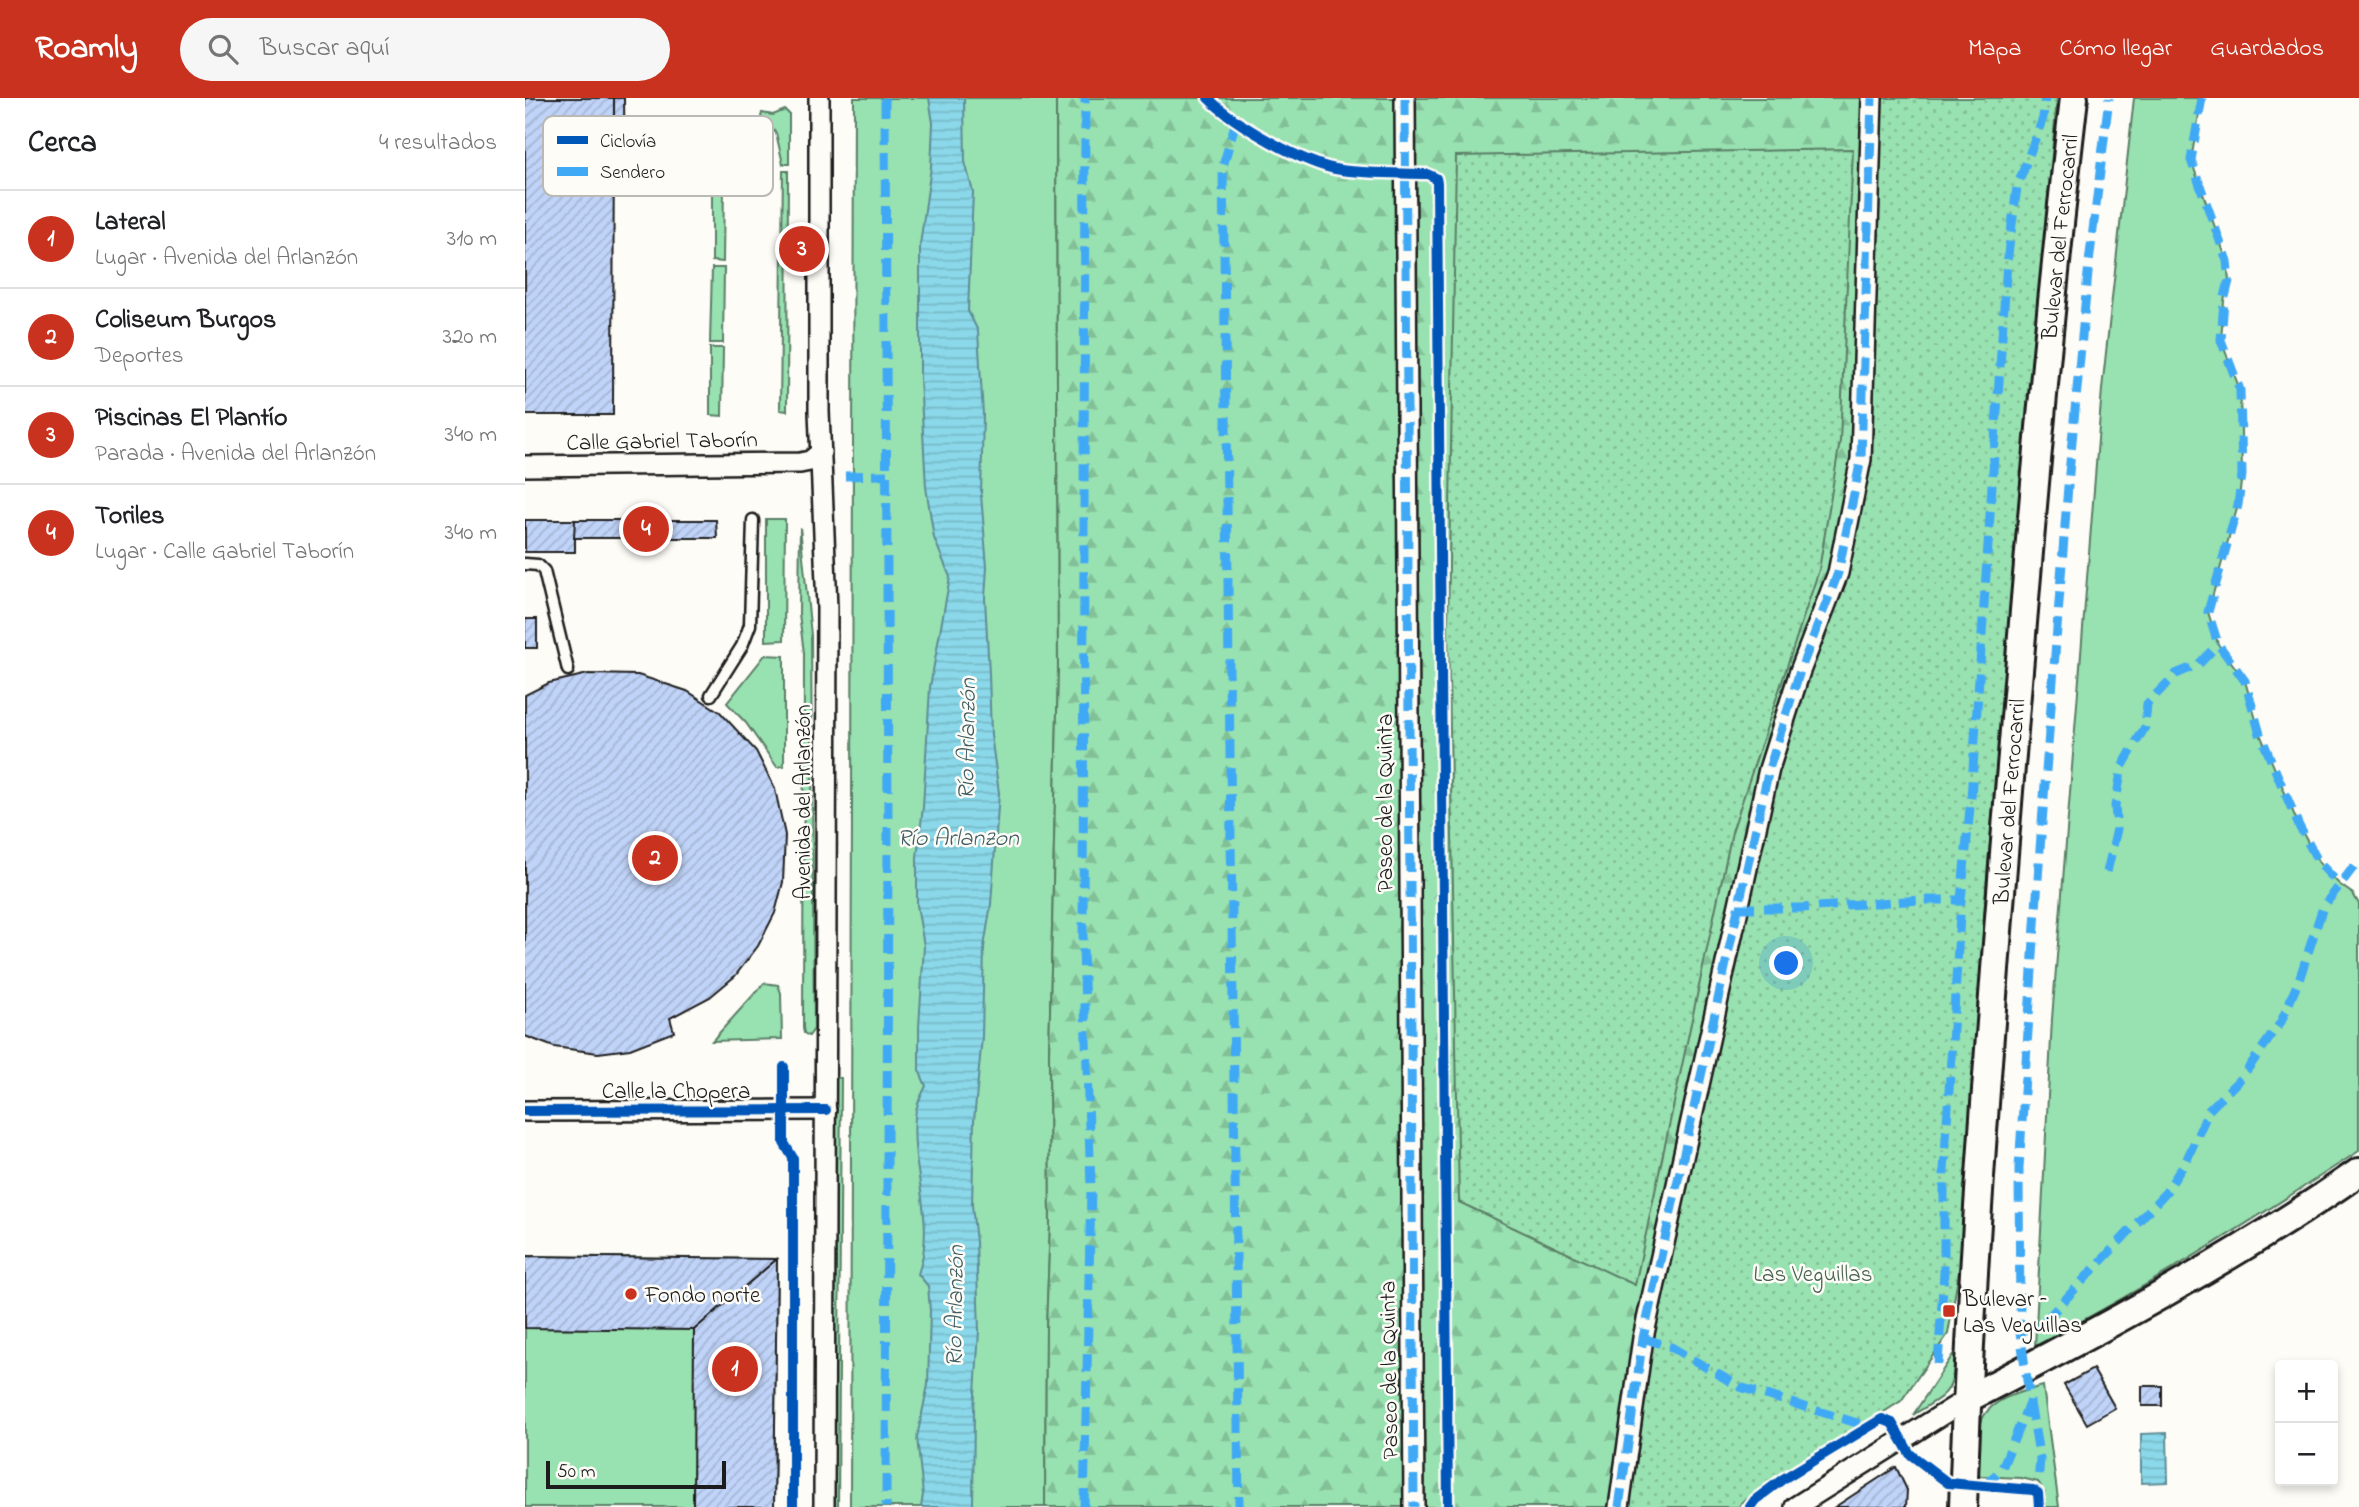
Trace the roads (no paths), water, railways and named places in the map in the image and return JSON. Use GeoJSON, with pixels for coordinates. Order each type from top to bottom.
{"type":"FeatureCollection","features":[{"type":"Feature","properties":{"kind":"main road","name":"Bulevar del Ferrocarril"},"geometry":{"type":"LineString","coordinates":[[1963,1507],[1990,1021],[2031,525],[2074,98]]}},
{"type":"Feature","properties":{"kind":"main road"},"geometry":{"type":"LineString","coordinates":[[1967,1399],[2190,1279],[2359,1172]]}},
{"type":"Feature","properties":{"kind":"street","name":"Avenida del Arlanzón"},"geometry":{"type":"LineString","coordinates":[[819,98],[819,411],[827,608],[824,1507]]}},
{"type":"Feature","properties":{"kind":"street","name":"Paseo de la Quinta"},"geometry":{"type":"LineString","coordinates":[[1405,98],[1414,1507]]}},
{"type":"Feature","properties":{"kind":"street"},"geometry":{"type":"LineString","coordinates":[[1619,1507],[1643,1338],[1766,782],[1800,671],[1838,573],[1861,459],[1872,98]]}},
{"type":"Feature","properties":{"kind":"street"},"geometry":{"type":"LineString","coordinates":[[819,411],[814,443],[800,463],[811,474],[814,482],[820,576],[827,608]]}},
{"type":"Feature","properties":{"kind":"street","name":"Calle Gabriel Taborín"},"geometry":{"type":"LineString","coordinates":[[525,466],[800,463],[810,461],[821,452]]}},
{"type":"Feature","properties":{"kind":"street","name":"Calle la Chopera"},"geometry":{"type":"LineString","coordinates":[[525,1111],[826,1111]]}},
{"type":"Feature","properties":{"kind":"street"},"geometry":{"type":"LineString","coordinates":[[1795,1507],[1967,1399]]}},
{"type":"Feature","properties":{"kind":"lane"},"geometry":{"type":"LineString","coordinates":[[711,695],[742,646],[750,625],[753,520]]}},
{"type":"Feature","properties":{"kind":"lane"},"geometry":{"type":"LineString","coordinates":[[525,564],[538,565],[544,571],[568,670]]}},
{"type":"Feature","properties":{"kind":"water","name":"Río Arlanzon"},"geometry":{"type":"Polygon","coordinates":[[[929,98],[964,98],[965,162],[973,192],[968,311],[978,331],[983,415],[981,495],[987,567],[985,598],[991,735],[999,793],[991,904],[984,947],[982,1037],[974,1121],[972,1205],[979,1331],[974,1409],[973,1507],[921,1507],[923,1495],[917,1437],[928,1385],[930,1311],[928,1286],[918,1274],[925,1235],[914,1137],[915,1117],[926,1086],[919,1070],[924,946],[917,905],[917,857],[923,807],[930,687],[950,577],[934,538],[926,487],[920,378],[920,245],[931,167],[933,123],[929,98]]]}},
{"type":"Feature","properties":{"kind":"water"},"geometry":{"type":"Polygon","coordinates":[[[2167,1433],[2168,1482],[2141,1483],[2141,1434],[2167,1433]]]}},
{"type":"Feature","properties":{"kind":"place","name":"Piscinas El Plantío"},"geometry":{"type":"Point","coordinates":[802,249]}},
{"type":"Feature","properties":{"kind":"place","name":"Toriles"},"geometry":{"type":"Point","coordinates":[646,529]}},
{"type":"Feature","properties":{"kind":"place","name":"Coliseum Burgos"},"geometry":{"type":"Point","coordinates":[655,858]}},
{"type":"Feature","properties":{"kind":"place","name":"Fondo norte"},"geometry":{"type":"Point","coordinates":[631,1294]}},
{"type":"Feature","properties":{"kind":"place","name":"Bulevar – Las Veguillas"},"geometry":{"type":"Point","coordinates":[1949,1311]}},
{"type":"Feature","properties":{"kind":"place","name":"Lateral"},"geometry":{"type":"Point","coordinates":[735,1369]}},
{"type":"Feature","properties":{"kind":"water label","name":"Río Arlanzón"},"geometry":{"type":"Point","coordinates":[966,739]}},
{"type":"Feature","properties":{"kind":"water label","name":"Río Arlanzón"},"geometry":{"type":"Point","coordinates":[954,1306]}},
{"type":"Feature","properties":{"kind":"park label","name":"Las Veguillas"},"geometry":{"type":"Point","coordinates":[1813,1273]}}]}
